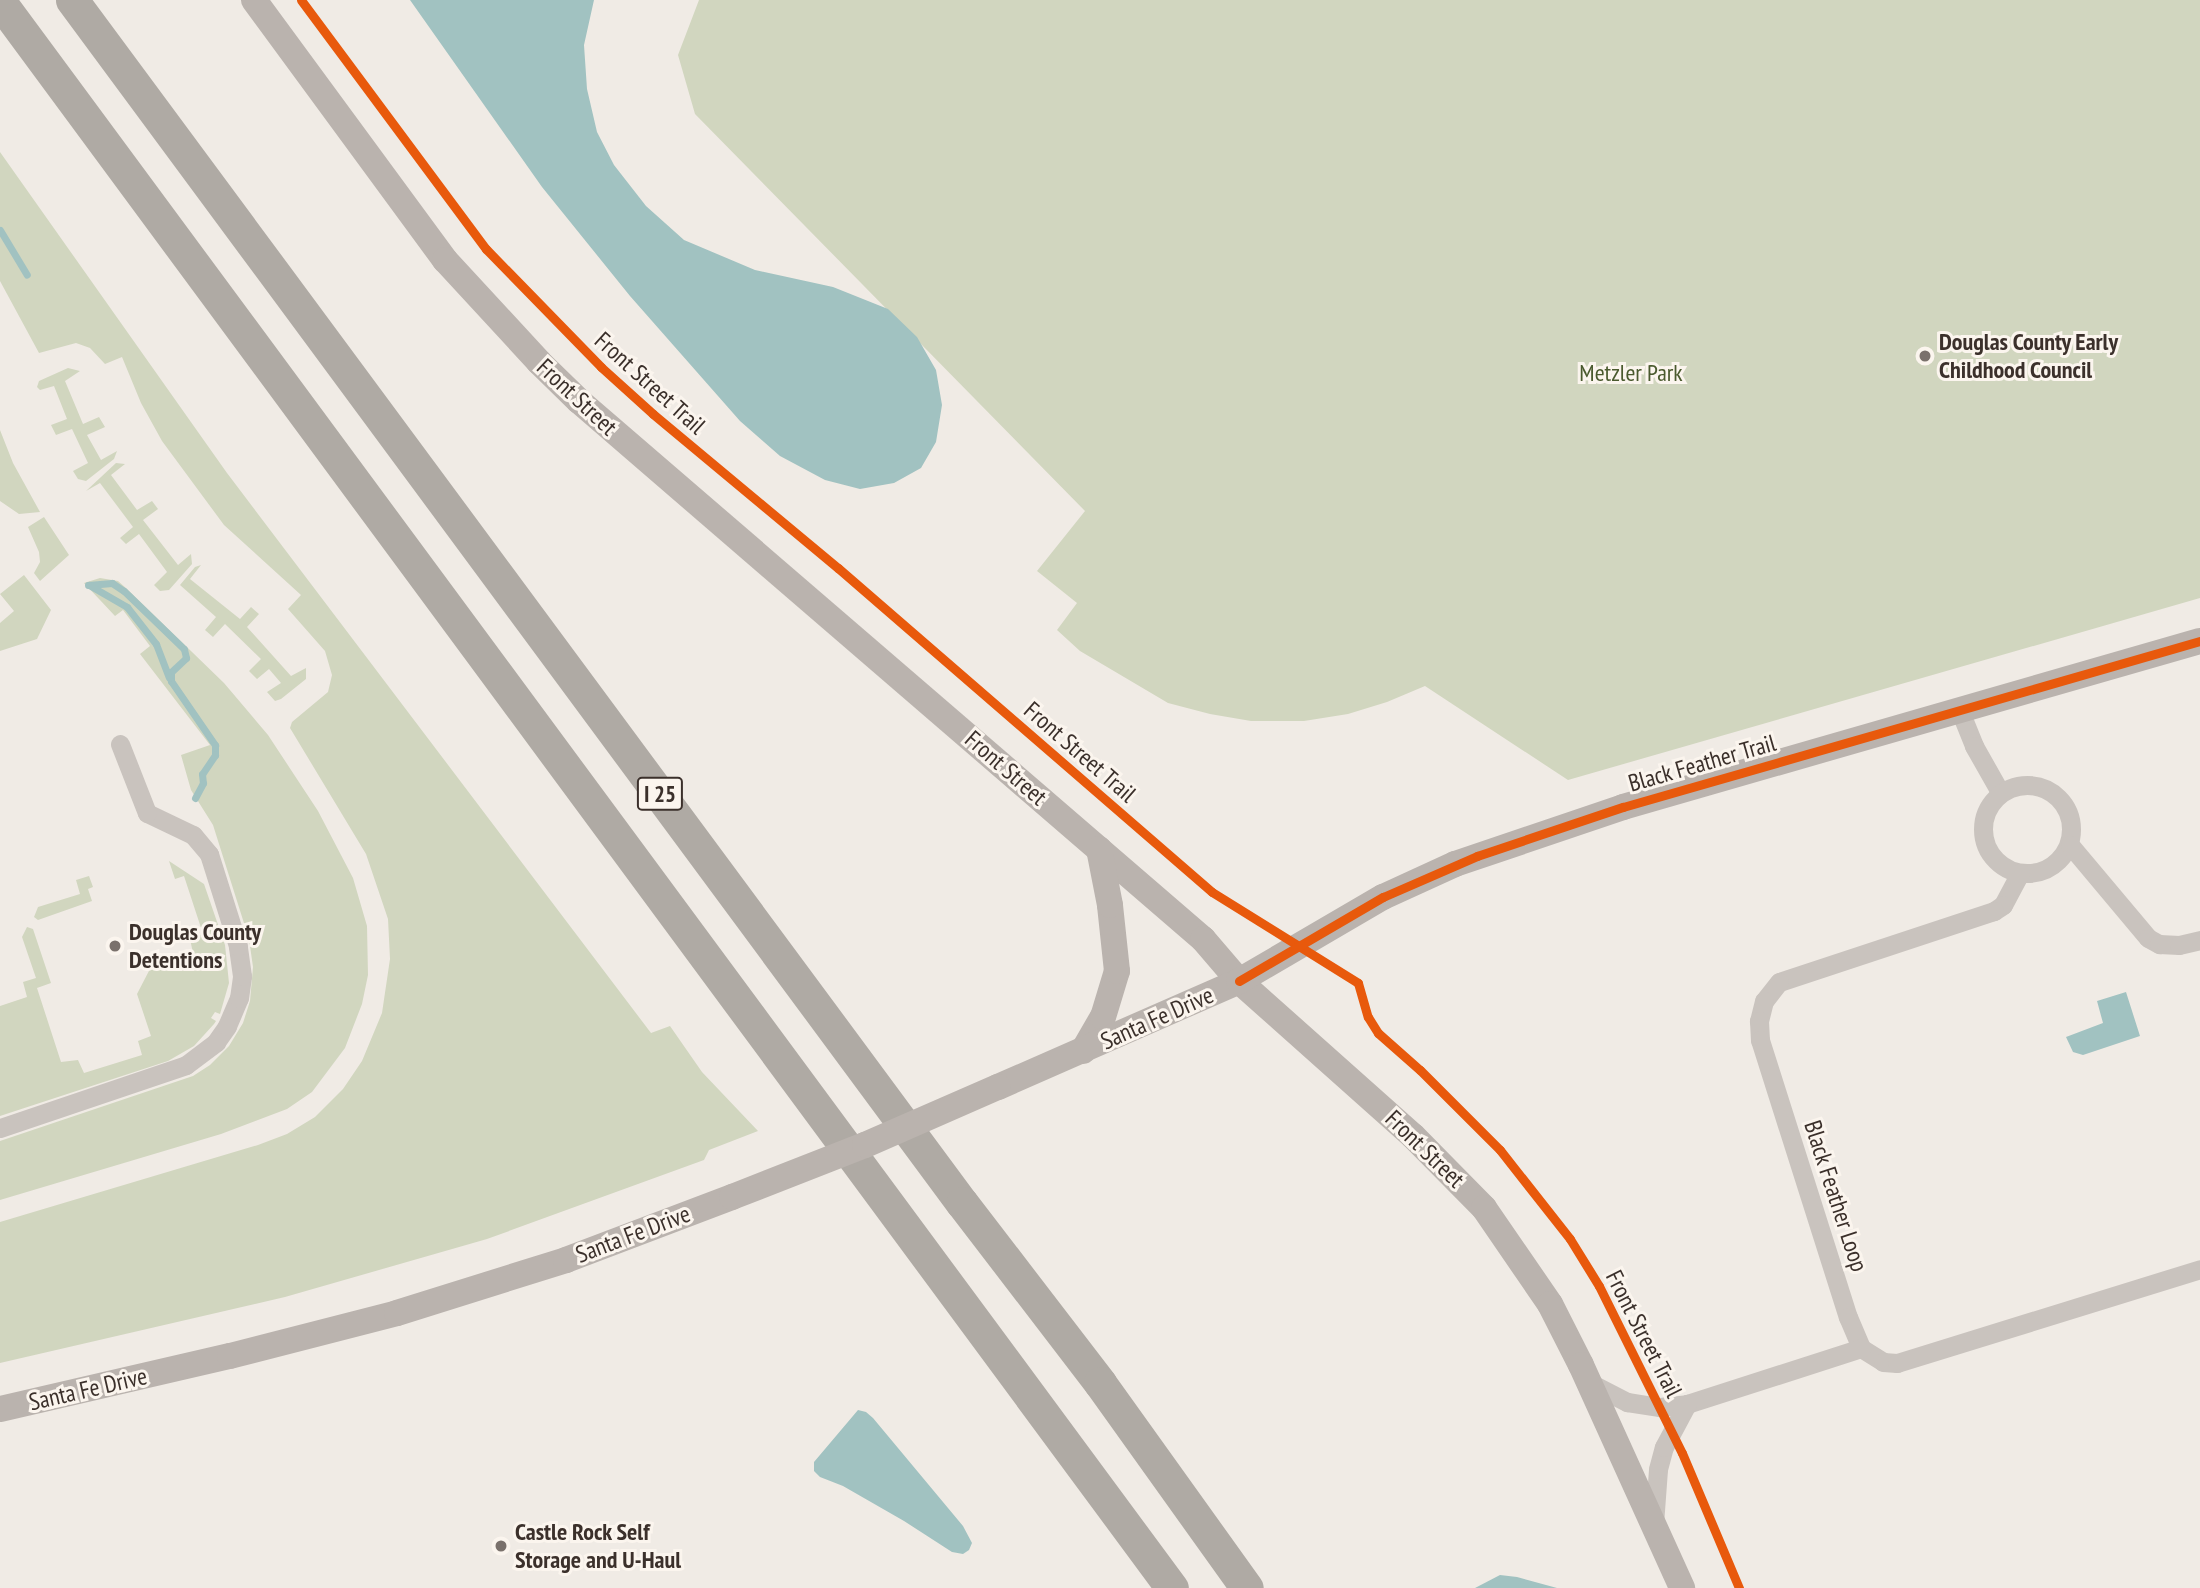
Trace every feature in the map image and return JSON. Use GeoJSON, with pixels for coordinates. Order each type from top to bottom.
{"type":"FeatureCollection","features":[{"type":"Feature","properties":{"kind":"highway","name":"I 25"},"geometry":{"type":"LineString","coordinates":[[72,0],[962,1203],[1100,1383],[1247,1588]]}},
{"type":"Feature","properties":{"kind":"highway","name":"I 25"},"geometry":{"type":"LineString","coordinates":[[0,2],[1172,1588]]}},
{"type":"Feature","properties":{"kind":"main road","name":"Front Street"},"geometry":{"type":"LineString","coordinates":[[254,0],[445,260],[538,362],[699,506],[1203,939],[1239,981],[1413,1136],[1484,1208],[1550,1304],[1590,1383],[1682,1588]]}},
{"type":"Feature","properties":{"kind":"main road","name":"Black Feather Trail"},"geometry":{"type":"LineString","coordinates":[[1239,981],[1383,897],[1455,864],[1623,807],[2200,641]]}},
{"type":"Feature","properties":{"kind":"main road"},"geometry":{"type":"LineString","coordinates":[[1083,1051],[1103,1017],[1117,971],[1111,905],[1099,849]]}},
{"type":"Feature","properties":{"kind":"main road","name":"Santa Fe Drive"},"geometry":{"type":"LineString","coordinates":[[0,1409],[230,1356],[397,1313],[566,1260],[865,1145],[1239,981]]}},
{"type":"Feature","properties":{"kind":"street"},"geometry":{"type":"LineString","coordinates":[[1961,711],[1973,746],[2000,792]]}},
{"type":"Feature","properties":{"kind":"street"},"geometry":{"type":"LineString","coordinates":[[0,1128],[186,1065],[216,1042],[228,1026],[239,998],[242,976],[240,954],[209,854],[193,835],[147,813],[120,744]]}},
{"type":"Feature","properties":{"kind":"street"},"geometry":{"type":"LineString","coordinates":[[2070,845],[2050,867],[2035,873],[2020,873],[1999,864],[1985,846],[1982,831],[1984,815],[2000,792],[2018,786],[2048,790],[2068,813],[2070,845],[2148,938],[2159,944],[2179,945],[2200,940]]}},
{"type":"Feature","properties":{"kind":"street","name":"Black Feather Loop"},"geometry":{"type":"LineString","coordinates":[[1861,1348],[1760,1040],[1759,1021],[1764,1001],[1779,982],[1994,911],[2003,905],[2020,873]]}},
{"type":"Feature","properties":{"kind":"street"},"geometry":{"type":"LineString","coordinates":[[1590,1383],[1627,1402],[1660,1407],[1687,1404],[1861,1348],[1883,1362],[1897,1363],[2200,1269]]}},
{"type":"Feature","properties":{"kind":"street"},"geometry":{"type":"LineString","coordinates":[[1654,1524],[1661,1458],[1672,1430],[1687,1404]]}},
{"type":"Feature","properties":{"kind":"green space","name":"Metzler Park"},"geometry":{"type":"Polygon","coordinates":[[[699,0],[2200,0],[2200,598],[1568,780],[1425,686],[1348,714],[1304,721],[1251,721],[1168,703],[1080,651],[1057,630],[1077,603],[1037,571],[1085,511],[695,114],[678,55],[699,0]]]}},
{"type":"Feature","properties":{"kind":"green space"},"geometry":{"type":"Polygon","coordinates":[[[0,152],[227,473],[651,1033],[670,1026],[702,1072],[758,1131],[709,1150],[704,1160],[487,1239],[285,1297],[0,1363],[0,1222],[258,1145],[287,1134],[315,1117],[343,1089],[362,1061],[382,1013],[390,959],[388,919],[366,854],[290,728],[292,722],[328,692],[332,675],[325,651],[288,609],[301,595],[224,525],[162,441],[141,403],[122,357],[105,364],[90,348],[76,343],[39,353],[0,281],[0,152]]]}},
{"type":"Feature","properties":{"kind":"green space"},"geometry":{"type":"Polygon","coordinates":[[[68,368],[80,371],[65,381],[83,424],[99,417],[105,427],[87,435],[101,460],[117,451],[114,459],[86,481],[78,479],[73,471],[88,463],[72,429],[56,435],[51,425],[67,419],[54,386],[40,390],[37,387],[39,381],[68,368]]]}},
{"type":"Feature","properties":{"kind":"green space"},"geometry":{"type":"Polygon","coordinates":[[[0,430],[13,463],[40,512],[19,514],[0,501],[0,430]]]}},
{"type":"Feature","properties":{"kind":"green space"},"geometry":{"type":"Polygon","coordinates":[[[116,463],[125,464],[111,475],[137,510],[152,501],[158,509],[143,520],[178,565],[191,554],[192,564],[169,590],[160,591],[154,585],[167,572],[139,534],[126,544],[120,538],[133,527],[100,483],[86,491],[116,463]]]}},
{"type":"Feature","properties":{"kind":"green space"},"geometry":{"type":"Polygon","coordinates":[[[44,517],[69,555],[40,581],[34,573],[40,562],[39,552],[28,527],[44,517]]]}},
{"type":"Feature","properties":{"kind":"green space"},"geometry":{"type":"Polygon","coordinates":[[[201,565],[190,579],[240,619],[251,607],[259,614],[247,627],[291,676],[306,668],[306,679],[281,699],[275,701],[267,692],[281,683],[269,669],[257,679],[249,671],[261,659],[225,624],[213,637],[205,630],[216,617],[180,585],[195,567],[201,565]]]}},
{"type":"Feature","properties":{"kind":"green space"},"geometry":{"type":"Polygon","coordinates":[[[24,575],[51,610],[37,639],[0,651],[0,623],[14,611],[0,594],[24,575]]]}},
{"type":"Feature","properties":{"kind":"green space"},"geometry":{"type":"Polygon","coordinates":[[[100,578],[118,581],[127,589],[224,683],[268,735],[318,811],[353,878],[367,926],[368,975],[362,1004],[345,1048],[312,1092],[287,1109],[221,1134],[0,1200],[0,1141],[193,1076],[210,1065],[229,1046],[243,1023],[250,1001],[253,967],[249,939],[213,825],[191,790],[181,755],[210,745],[140,654],[150,646],[123,610],[115,616],[84,583],[100,578]]]}},
{"type":"Feature","properties":{"kind":"green space"},"geometry":{"type":"Polygon","coordinates":[[[169,861],[204,884],[225,945],[229,983],[220,1014],[215,1012],[211,1018],[216,1021],[194,1046],[168,1061],[0,1116],[0,1006],[27,997],[23,982],[36,978],[22,937],[27,927],[33,929],[51,983],[37,988],[61,1062],[78,1060],[84,1073],[142,1055],[138,1041],[151,1036],[137,994],[151,967],[193,953],[190,939],[203,934],[184,876],[175,879],[169,861]]]}},
{"type":"Feature","properties":{"kind":"green space"},"geometry":{"type":"Polygon","coordinates":[[[89,876],[93,887],[88,889],[92,901],[38,920],[34,917],[38,907],[80,894],[76,880],[89,876]]]}},
{"type":"Feature","properties":{"kind":"water"},"geometry":{"type":"Polygon","coordinates":[[[410,0],[594,0],[584,45],[587,89],[597,132],[614,165],[646,206],[684,240],[755,270],[833,287],[888,309],[917,337],[936,370],[942,405],[936,442],[921,468],[894,483],[860,489],[825,480],[780,456],[740,421],[630,296],[542,187],[410,0]]]}},
{"type":"Feature","properties":{"kind":"water"},"geometry":{"type":"Polygon","coordinates":[[[2126,992],[2140,1036],[2083,1055],[2073,1052],[2066,1037],[2103,1023],[2097,1001],[2126,992]]]}},
{"type":"Feature","properties":{"kind":"water"},"geometry":{"type":"Polygon","coordinates":[[[858,1410],[873,1418],[963,1526],[972,1543],[969,1550],[963,1554],[952,1552],[904,1521],[843,1486],[820,1477],[814,1471],[814,1462],[858,1410]]]}},
{"type":"Feature","properties":{"kind":"water"},"geometry":{"type":"Polygon","coordinates":[[[1500,1575],[1517,1577],[1557,1588],[1475,1588],[1500,1575]]]}},
{"type":"Feature","properties":{"kind":"waterway"},"geometry":{"type":"LineString","coordinates":[[0,230],[27,275]]}},
{"type":"Feature","properties":{"kind":"waterway"},"geometry":{"type":"LineString","coordinates":[[88,585],[112,583],[124,591],[184,649],[186,658],[171,672],[171,681],[215,745],[215,755],[202,774],[203,783],[195,798]]}},
{"type":"Feature","properties":{"kind":"waterway"},"geometry":{"type":"LineString","coordinates":[[89,585],[127,607],[156,644],[169,678]]}},
{"type":"Feature","properties":{"kind":"cycle path","name":"Front Street Trail"},"geometry":{"type":"LineString","coordinates":[[301,0],[486,249],[601,367],[1212,892],[1358,983],[1368,1017],[1378,1033],[1420,1070],[1500,1150],[1570,1239],[1599,1286],[1682,1453],[1739,1588]]}},
{"type":"Feature","properties":{"kind":"cycle path"},"geometry":{"type":"LineString","coordinates":[[1239,981],[1383,897],[1477,856],[1623,807],[2200,641]]}},
{"type":"Feature","properties":{"kind":"place","name":"Douglas County Early Childhood Council"},"geometry":{"type":"Point","coordinates":[1925,356]}},
{"type":"Feature","properties":{"kind":"place","name":"Douglas County Detentions"},"geometry":{"type":"Point","coordinates":[115,946]}},
{"type":"Feature","properties":{"kind":"place","name":"Castle Rock Self Storage and U-Haul"},"geometry":{"type":"Point","coordinates":[501,1546]}}]}
